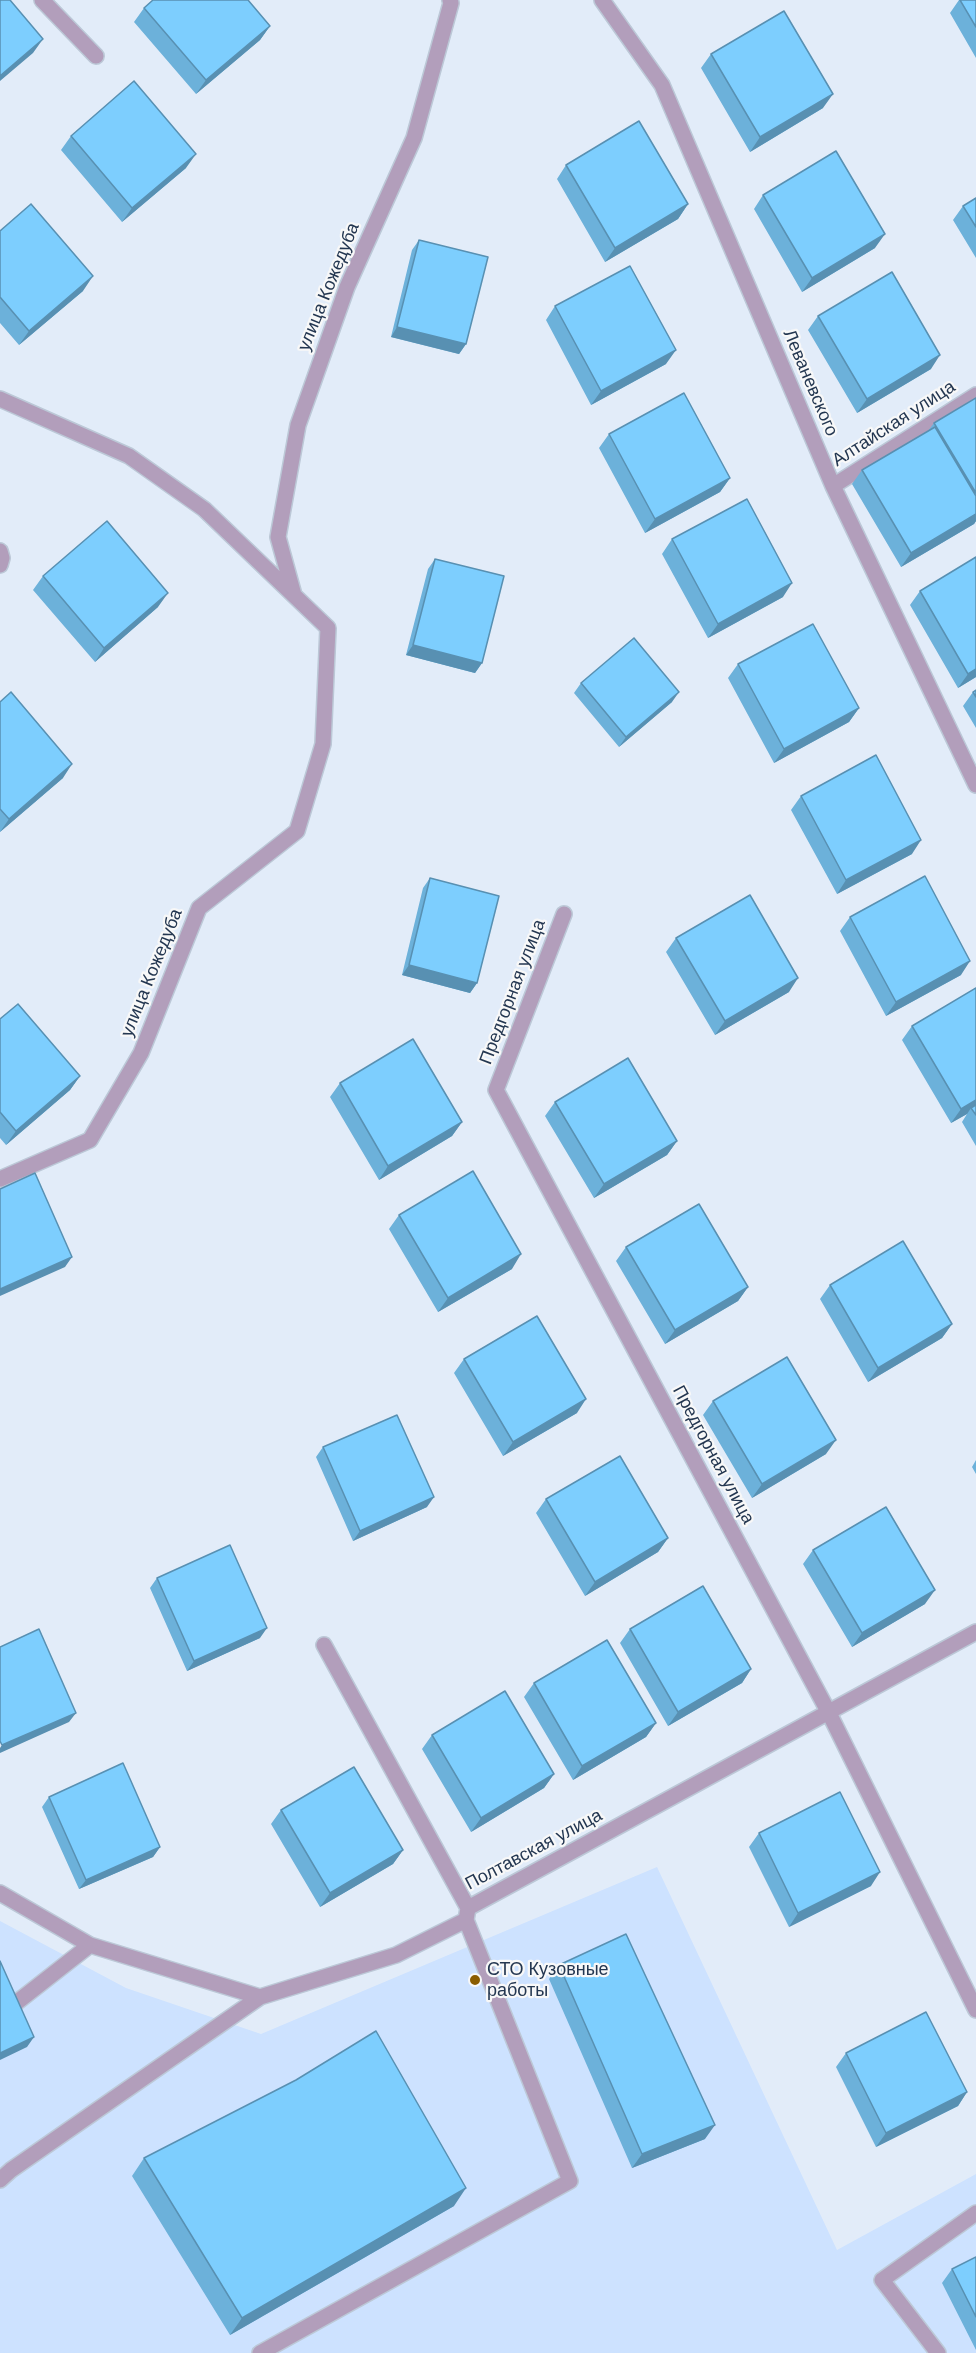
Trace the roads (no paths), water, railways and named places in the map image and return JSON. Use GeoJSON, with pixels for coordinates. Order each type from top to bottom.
{"type":"FeatureCollection","features":[{"type":"Feature","properties":{"kind":"street"},"geometry":{"type":"LineString","coordinates":[[42,0],[96,56]]}},
{"type":"Feature","properties":{"kind":"street","name":"улица Кожедуба"},"geometry":{"type":"LineString","coordinates":[[294,594],[278,537],[298,425],[347,287],[414,138],[452,3],[450,0]]}},
{"type":"Feature","properties":{"kind":"street","name":"Леваневского"},"geometry":{"type":"LineString","coordinates":[[602,0],[662,85],[833,486],[976,785]]}},
{"type":"Feature","properties":{"kind":"street","name":"Алтайская улица"},"geometry":{"type":"LineString","coordinates":[[833,486],[976,395]]}},
{"type":"Feature","properties":{"kind":"street","name":"улица Кожедуба"},"geometry":{"type":"LineString","coordinates":[[0,399],[129,456],[204,509],[328,628],[323,744],[297,831],[199,908],[141,1053],[90,1140],[0,1179]]}},
{"type":"Feature","properties":{"kind":"street"},"geometry":{"type":"LineString","coordinates":[[0,551],[2,558],[0,565]]}},
{"type":"Feature","properties":{"kind":"street","name":"Предгорная улица"},"geometry":{"type":"LineString","coordinates":[[564,914],[496,1090],[830,1713],[976,2010]]}},
{"type":"Feature","properties":{"kind":"street","name":"Полтавская улица"},"geometry":{"type":"LineString","coordinates":[[0,2180],[11,2170],[260,1997],[396,1955],[976,1632]]}},
{"type":"Feature","properties":{"kind":"street"},"geometry":{"type":"LineString","coordinates":[[260,2353],[570,2181],[467,1914],[324,1645]]}},
{"type":"Feature","properties":{"kind":"street"},"geometry":{"type":"LineString","coordinates":[[0,1893],[90,1945],[260,1997]]}},
{"type":"Feature","properties":{"kind":"street"},"geometry":{"type":"LineString","coordinates":[[16,2003],[90,1945]]}},
{"type":"Feature","properties":{"kind":"street"},"geometry":{"type":"LineString","coordinates":[[938,2353],[882,2280],[976,2213]]}},
{"type":"Feature","properties":{"kind":"place","name":"СТО Кузовные работы"},"geometry":{"type":"Point","coordinates":[475,1980]}}]}
